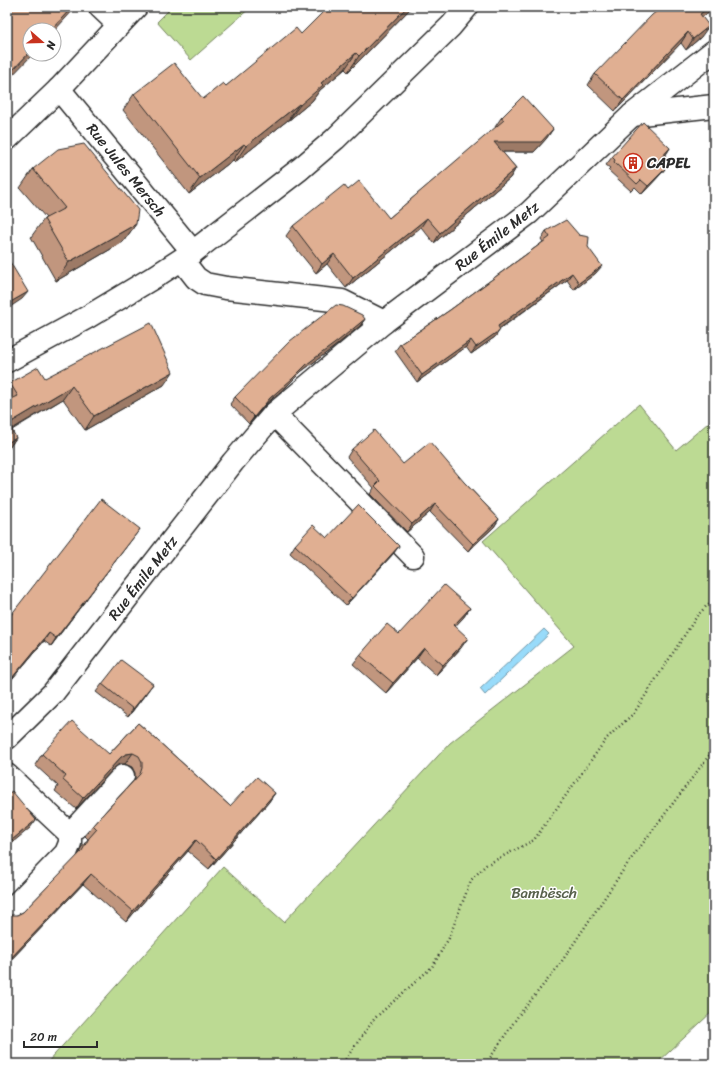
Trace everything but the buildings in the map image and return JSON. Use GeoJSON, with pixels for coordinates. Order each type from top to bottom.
{"type":"FeatureCollection","features":[{"type":"Feature","properties":{"kind":"street"},"geometry":{"type":"LineString","coordinates":[[100,7],[119,25]]}},
{"type":"Feature","properties":{"kind":"street"},"geometry":{"type":"LineString","coordinates":[[7,140],[136,7]]}},
{"type":"Feature","properties":{"kind":"street"},"geometry":{"type":"LineString","coordinates":[[7,360],[86,318],[187,256],[300,169],[335,139],[451,26],[467,7]]}},
{"type":"Feature","properties":{"kind":"street","name":"Rue Émile Metz"},"geometry":{"type":"LineString","coordinates":[[7,738],[53,693],[233,462],[274,414],[384,322],[528,213],[632,115],[714,51]]}},
{"type":"Feature","properties":{"kind":"street","name":"Rue Jules Mersch"},"geometry":{"type":"LineString","coordinates":[[59,88],[187,256],[196,278],[205,284],[226,288],[342,301],[384,322]]}},
{"type":"Feature","properties":{"kind":"street"},"geometry":{"type":"LineString","coordinates":[[632,115],[714,106]]}},
{"type":"Feature","properties":{"kind":"street"},"geometry":{"type":"LineString","coordinates":[[274,414],[413,556]]}},
{"type":"Feature","properties":{"kind":"street"},"geometry":{"type":"LineString","coordinates":[[7,775],[70,834]]}},
{"type":"Feature","properties":{"kind":"street"},"geometry":{"type":"LineString","coordinates":[[7,914],[66,853],[70,843],[70,834],[123,776]]}},
{"type":"Feature","properties":{"kind":"path"},"geometry":{"type":"LineString","coordinates":[[339,1064],[345,1060],[375,1018],[432,967],[449,938],[471,880],[486,865],[534,840],[608,738],[634,713],[697,616],[714,598]]}},
{"type":"Feature","properties":{"kind":"path"},"geometry":{"type":"LineString","coordinates":[[486,1064],[518,1016],[558,967],[628,862],[714,749]]}},
{"type":"Feature","properties":{"kind":"green space"},"geometry":{"type":"Polygon","coordinates":[[[172,7],[251,7],[191,60],[157,22],[172,7]]]}},
{"type":"Feature","properties":{"kind":"green space","name":"Bambësch"},"geometry":{"type":"Polygon","coordinates":[[[639,404],[676,450],[714,418],[714,1010],[656,1064],[46,1064],[223,867],[284,922],[450,743],[574,646],[483,541],[639,404]]]}},
{"type":"Feature","properties":{"kind":"water"},"geometry":{"type":"Polygon","coordinates":[[[544,629],[549,634],[485,695],[480,689],[544,629]]]}},
{"type":"Feature","properties":{"kind":"place","name":"CAPEL"},"geometry":{"type":"Point","coordinates":[633,163]}}]}
